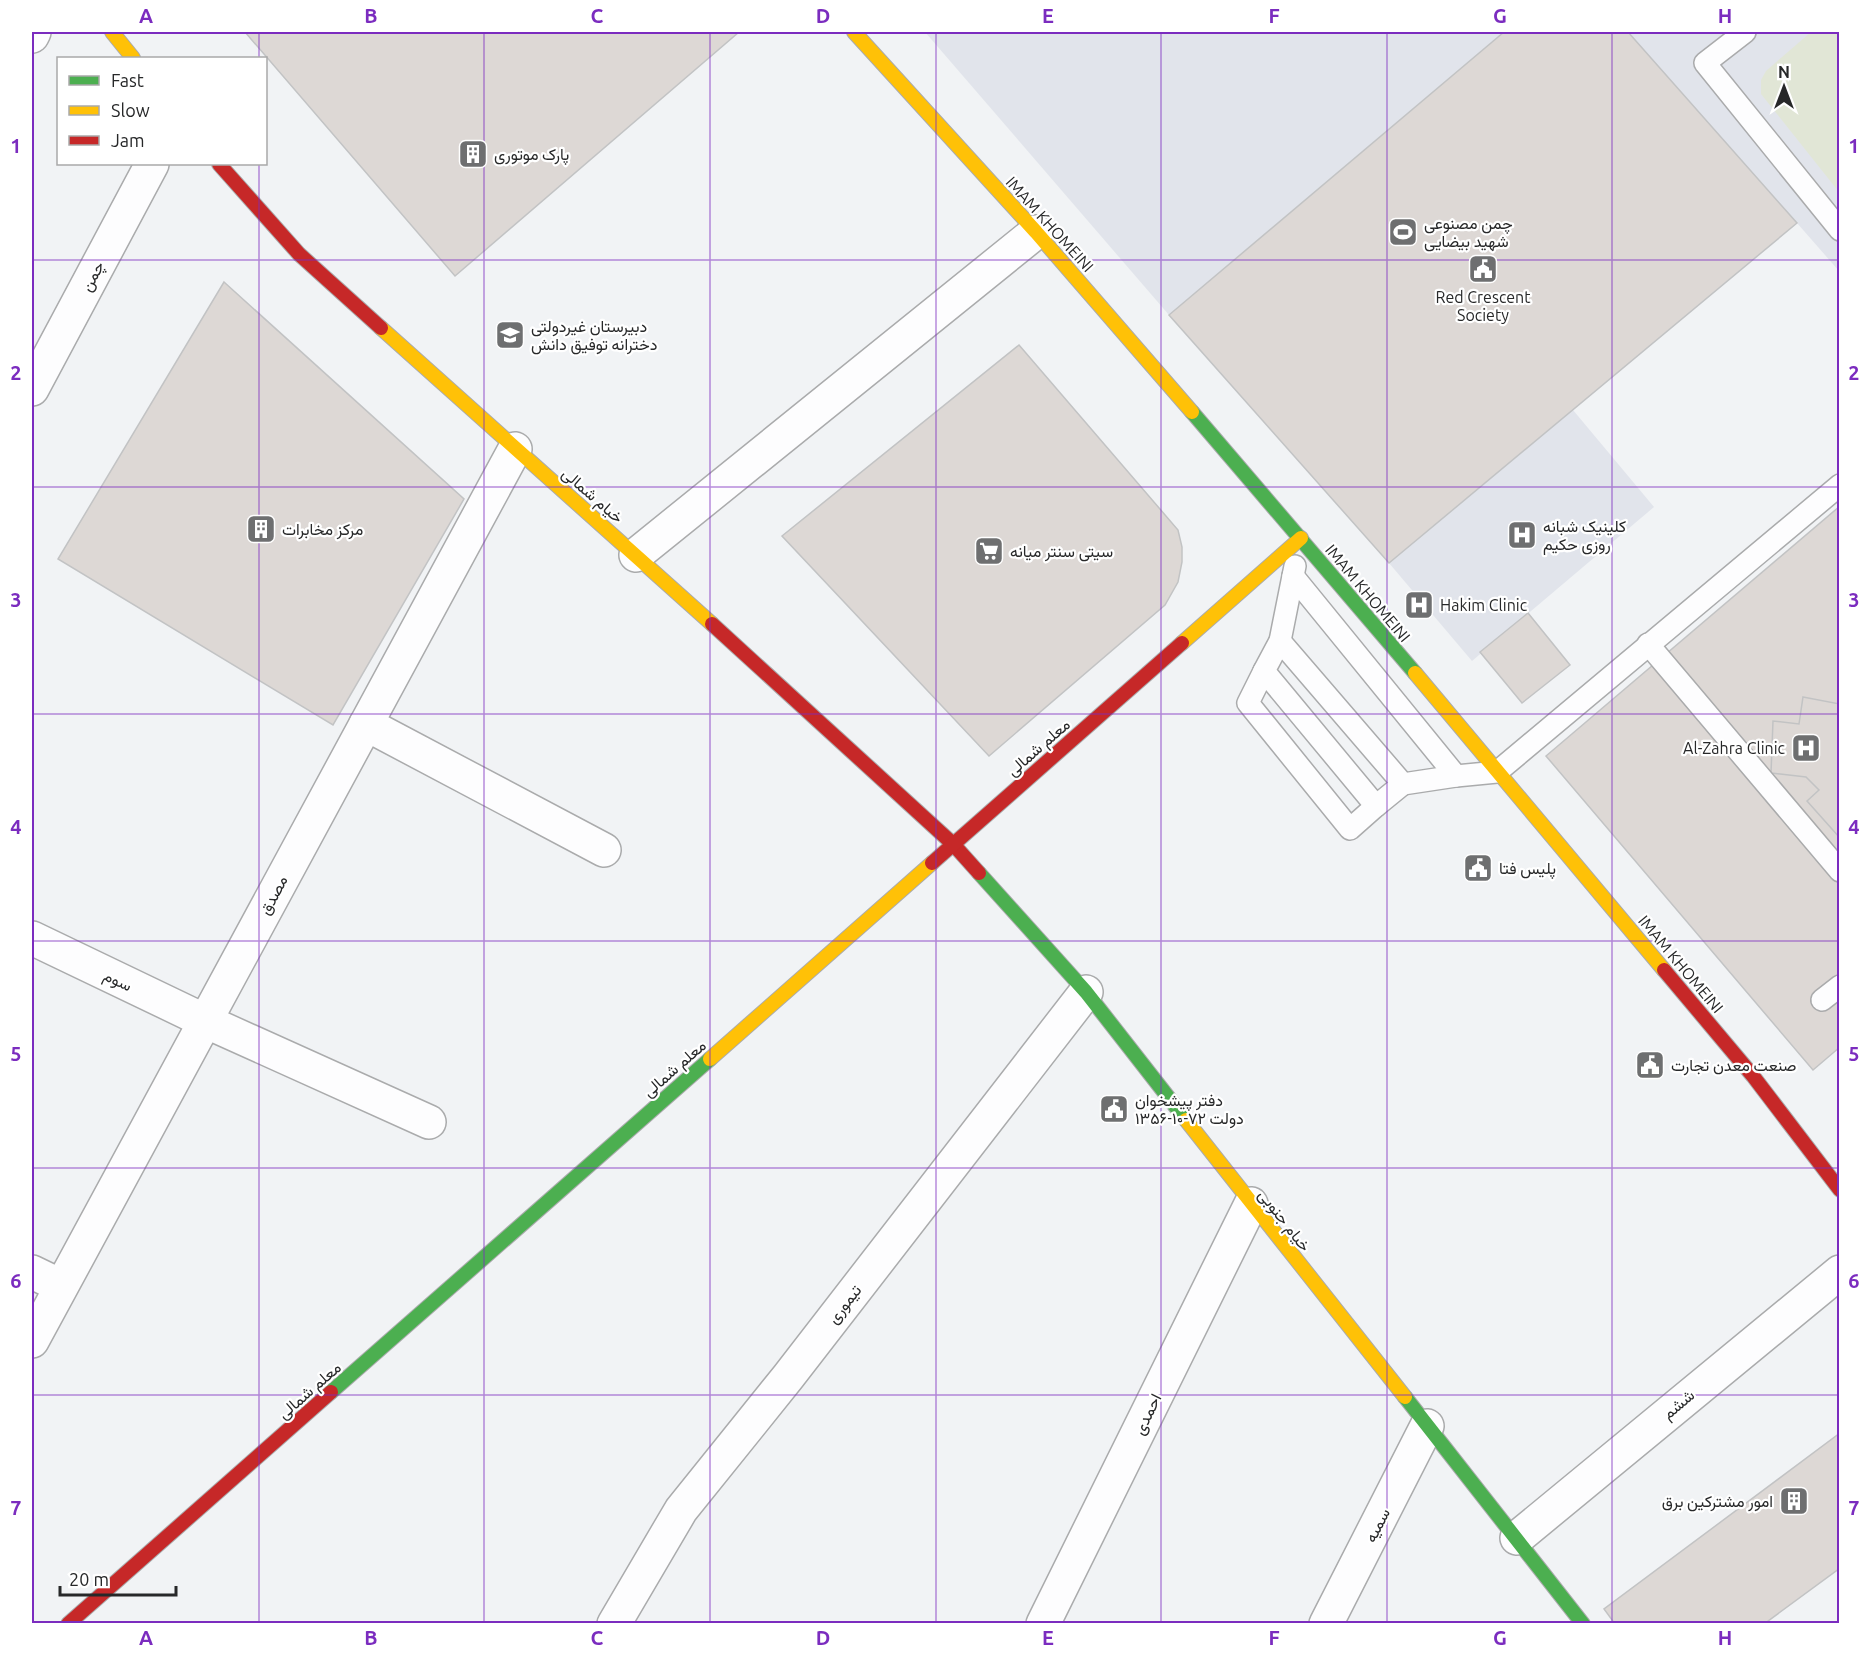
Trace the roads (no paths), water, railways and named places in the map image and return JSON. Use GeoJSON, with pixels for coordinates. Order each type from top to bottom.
{"type":"FeatureCollection","features":[{"type":"Feature","properties":{"kind":"street"},"geometry":{"type":"LineString","coordinates":[[32,36],[34,32]]}},
{"type":"Feature","properties":{"kind":"street"},"geometry":{"type":"LineString","coordinates":[[112,32],[132,57]]}},
{"type":"Feature","properties":{"kind":"street","name":"IMAM KHOMEINI"},"geometry":{"type":"LineString","coordinates":[[854,32],[1036,232],[1301,538],[1753,1076],[1839,1190]]}},
{"type":"Feature","properties":{"kind":"street","name":"چمن"},"geometry":{"type":"LineString","coordinates":[[32,389],[151,165]]}},
{"type":"Feature","properties":{"kind":"street","name":"خیام شمالی"},"geometry":{"type":"LineString","coordinates":[[220,165],[299,254],[636,555],[953,844]]}},
{"type":"Feature","properties":{"kind":"street"},"geometry":{"type":"LineString","coordinates":[[636,555],[1036,232]]}},
{"type":"Feature","properties":{"kind":"street","name":"مصدق"},"geometry":{"type":"LineString","coordinates":[[32,1341],[515,449]]}},
{"type":"Feature","properties":{"kind":"street","name":"معلم شمالی"},"geometry":{"type":"LineString","coordinates":[[68,1623],[1301,538]]}},
{"type":"Feature","properties":{"kind":"street"},"geometry":{"type":"LineString","coordinates":[[366,724],[604,850]]}},
{"type":"Feature","properties":{"kind":"street","name":"خیام جنوبی"},"geometry":{"type":"LineString","coordinates":[[953,844],[1086,992],[1583,1623]]}},
{"type":"Feature","properties":{"kind":"street","name":"سوم"},"geometry":{"type":"LineString","coordinates":[[32,938],[205,1021],[429,1122]]}},
{"type":"Feature","properties":{"kind":"street","name":"تیموری"},"geometry":{"type":"LineString","coordinates":[[614,1623],[681,1510],[788,1377],[1086,992]]}},
{"type":"Feature","properties":{"kind":"street","name":"احمدی"},"geometry":{"type":"LineString","coordinates":[[1043,1623],[1251,1204]]}},
{"type":"Feature","properties":{"kind":"street"},"geometry":{"type":"LineString","coordinates":[[32,1272],[61,1286]]}},
{"type":"Feature","properties":{"kind":"street","name":"ششم"},"geometry":{"type":"LineString","coordinates":[[1517,1538],[1839,1272]]}},
{"type":"Feature","properties":{"kind":"street","name":"سميه"},"geometry":{"type":"LineString","coordinates":[[1326,1623],[1427,1426]]}},
{"type":"Feature","properties":{"kind":"lane"},"geometry":{"type":"LineString","coordinates":[[1734,35],[1705,63],[1839,230]]}},
{"type":"Feature","properties":{"kind":"lane"},"geometry":{"type":"LineString","coordinates":[[1301,538],[1280,641],[1248,703],[1350,829],[1403,784],[1497,772],[1839,485]]}},
{"type":"Feature","properties":{"kind":"lane"},"geometry":{"type":"LineString","coordinates":[[1293,576],[1456,776]]}},
{"type":"Feature","properties":{"kind":"lane"},"geometry":{"type":"LineString","coordinates":[[1280,641],[1403,784]]}},
{"type":"Feature","properties":{"kind":"lane"},"geometry":{"type":"LineString","coordinates":[[1648,644],[1839,871]]}},
{"type":"Feature","properties":{"kind":"lane"},"geometry":{"type":"LineString","coordinates":[[1264,671],[1376,806]]}},
{"type":"Feature","properties":{"kind":"lane"},"geometry":{"type":"LineString","coordinates":[[1822,1000],[1839,986]]}},
{"type":"Feature","properties":{"kind":"place","name":"پارک موتوری"},"geometry":{"type":"Point","coordinates":[473,154]}},
{"type":"Feature","properties":{"kind":"place","name":"چمن مصنوعی شهید بیضایی"},"geometry":{"type":"Point","coordinates":[1403,232]}},
{"type":"Feature","properties":{"kind":"place","name":"Red Crescent Society"},"geometry":{"type":"Point","coordinates":[1483,269]}},
{"type":"Feature","properties":{"kind":"place","name":"دبیرستان غیردولتی دخترانه توفیق دانش"},"geometry":{"type":"Point","coordinates":[510,335]}},
{"type":"Feature","properties":{"kind":"place","name":"مرکز مخابرات"},"geometry":{"type":"Point","coordinates":[261,529]}},
{"type":"Feature","properties":{"kind":"place","name":"کلینیک شبانه روزی حکیم"},"geometry":{"type":"Point","coordinates":[1522,535]}},
{"type":"Feature","properties":{"kind":"place","name":"سیتی سنتر میانه"},"geometry":{"type":"Point","coordinates":[989,551]}},
{"type":"Feature","properties":{"kind":"place","name":"Hakim Clinic"},"geometry":{"type":"Point","coordinates":[1419,605]}},
{"type":"Feature","properties":{"kind":"place","name":"Al-Zahra Clinic"},"geometry":{"type":"Point","coordinates":[1806,748]}},
{"type":"Feature","properties":{"kind":"place","name":"پلیس فتا"},"geometry":{"type":"Point","coordinates":[1478,868]}},
{"type":"Feature","properties":{"kind":"place","name":"صنعت معدن تجارت"},"geometry":{"type":"Point","coordinates":[1650,1065]}},
{"type":"Feature","properties":{"kind":"place","name":"دفتر پیشخوان دولت ۷۲-۱۰-۱۳۵۶"},"geometry":{"type":"Point","coordinates":[1114,1109]}},
{"type":"Feature","properties":{"kind":"place","name":"امور مشترکین برق"},"geometry":{"type":"Point","coordinates":[1794,1501]}}]}
